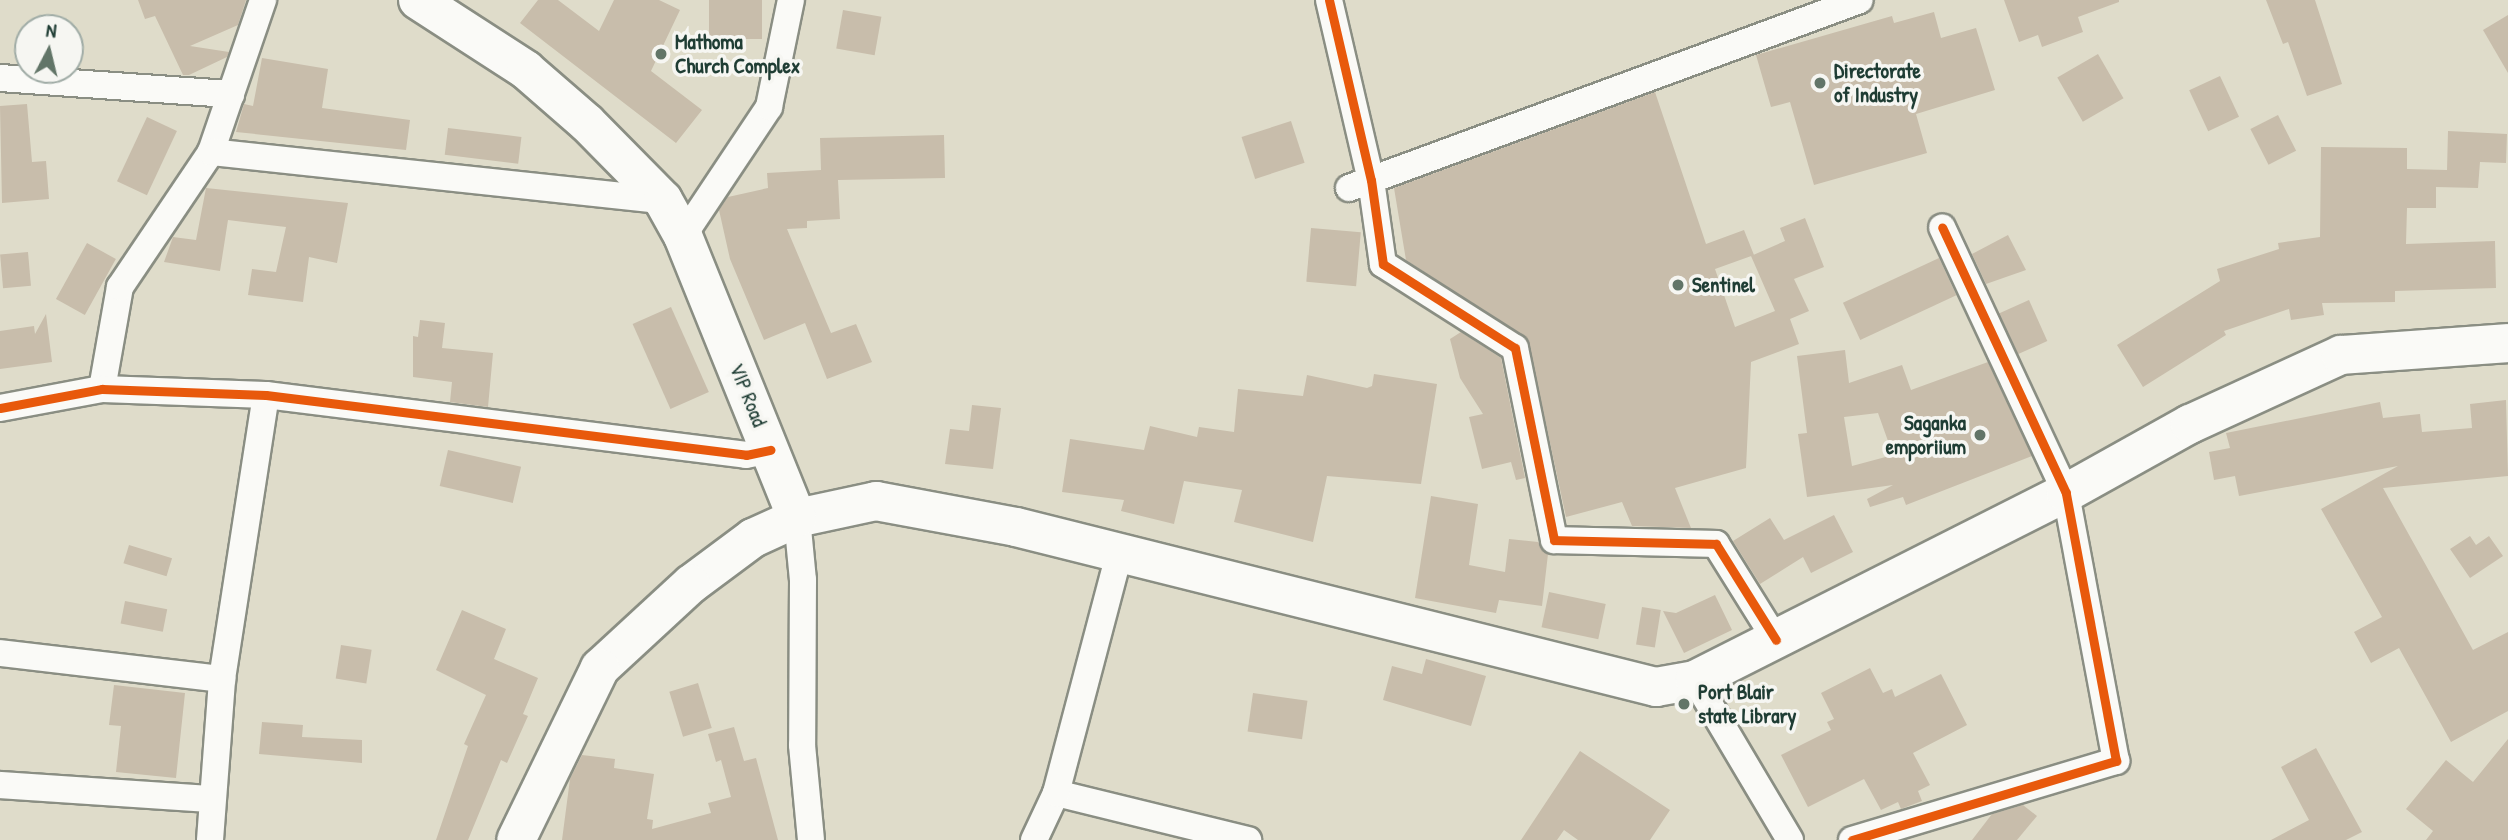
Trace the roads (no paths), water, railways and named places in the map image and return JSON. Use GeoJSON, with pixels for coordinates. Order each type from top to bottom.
{"type":"FeatureCollection","features":[{"type":"Feature","properties":{"kind":"main road","name":"VIP Road"},"geometry":{"type":"LineString","coordinates":[[418,0],[526,70],[587,123],[663,200],[683,236],[797,518]]}},
{"type":"Feature","properties":{"kind":"main road"},"geometry":{"type":"LineString","coordinates":[[516,840],[600,668],[691,584],[753,538],[797,518],[876,501],[1016,527],[1656,687],[1695,680],[2066,493],[2190,424],[2341,355],[2508,343]]}},
{"type":"Feature","properties":{"kind":"street"},"geometry":{"type":"LineString","coordinates":[[102,389],[120,287],[211,152],[263,0]]}},
{"type":"Feature","properties":{"kind":"street"},"geometry":{"type":"LineString","coordinates":[[683,236],[769,107],[791,0]]}},
{"type":"Feature","properties":{"kind":"street"},"geometry":{"type":"LineString","coordinates":[[1329,0],[1360,184],[1383,264],[1516,348],[1554,540],[1716,544],[1776,640]]}},
{"type":"Feature","properties":{"kind":"street"},"geometry":{"type":"LineString","coordinates":[[1360,184],[1860,0]]}},
{"type":"Feature","properties":{"kind":"street"},"geometry":{"type":"LineString","coordinates":[[0,78],[231,94]]}},
{"type":"Feature","properties":{"kind":"street"},"geometry":{"type":"LineString","coordinates":[[211,152],[663,200]]}},
{"type":"Feature","properties":{"kind":"street"},"geometry":{"type":"LineString","coordinates":[[1852,840],[2116,761],[2066,493],[1942,227]]}},
{"type":"Feature","properties":{"kind":"street"},"geometry":{"type":"LineString","coordinates":[[0,408],[102,389],[266,395],[746,455],[770,450]]}},
{"type":"Feature","properties":{"kind":"street"},"geometry":{"type":"LineString","coordinates":[[210,840],[222,678],[266,395]]}},
{"type":"Feature","properties":{"kind":"street"},"geometry":{"type":"LineString","coordinates":[[797,518],[803,580],[802,745],[811,840]]}},
{"type":"Feature","properties":{"kind":"street"},"geometry":{"type":"LineString","coordinates":[[1034,840],[1056,793],[1119,554]]}},
{"type":"Feature","properties":{"kind":"street"},"geometry":{"type":"LineString","coordinates":[[0,653],[222,678]]}},
{"type":"Feature","properties":{"kind":"street"},"geometry":{"type":"LineString","coordinates":[[1695,680],[1790,840]]}},
{"type":"Feature","properties":{"kind":"street"},"geometry":{"type":"LineString","coordinates":[[0,785],[212,799]]}},
{"type":"Feature","properties":{"kind":"street"},"geometry":{"type":"LineString","coordinates":[[1056,793],[1248,840]]}},
{"type":"Feature","properties":{"kind":"place","name":"Mathoma Church Complex"},"geometry":{"type":"Point","coordinates":[661,54]}},
{"type":"Feature","properties":{"kind":"place","name":"Directorate of Industry"},"geometry":{"type":"Point","coordinates":[1820,83]}},
{"type":"Feature","properties":{"kind":"place","name":"Sentinel"},"geometry":{"type":"Point","coordinates":[1678,285]}},
{"type":"Feature","properties":{"kind":"place","name":"Saganka emporiium"},"geometry":{"type":"Point","coordinates":[1980,435]}},
{"type":"Feature","properties":{"kind":"place","name":"Port Blair state Library"},"geometry":{"type":"Point","coordinates":[1684,704]}}]}
